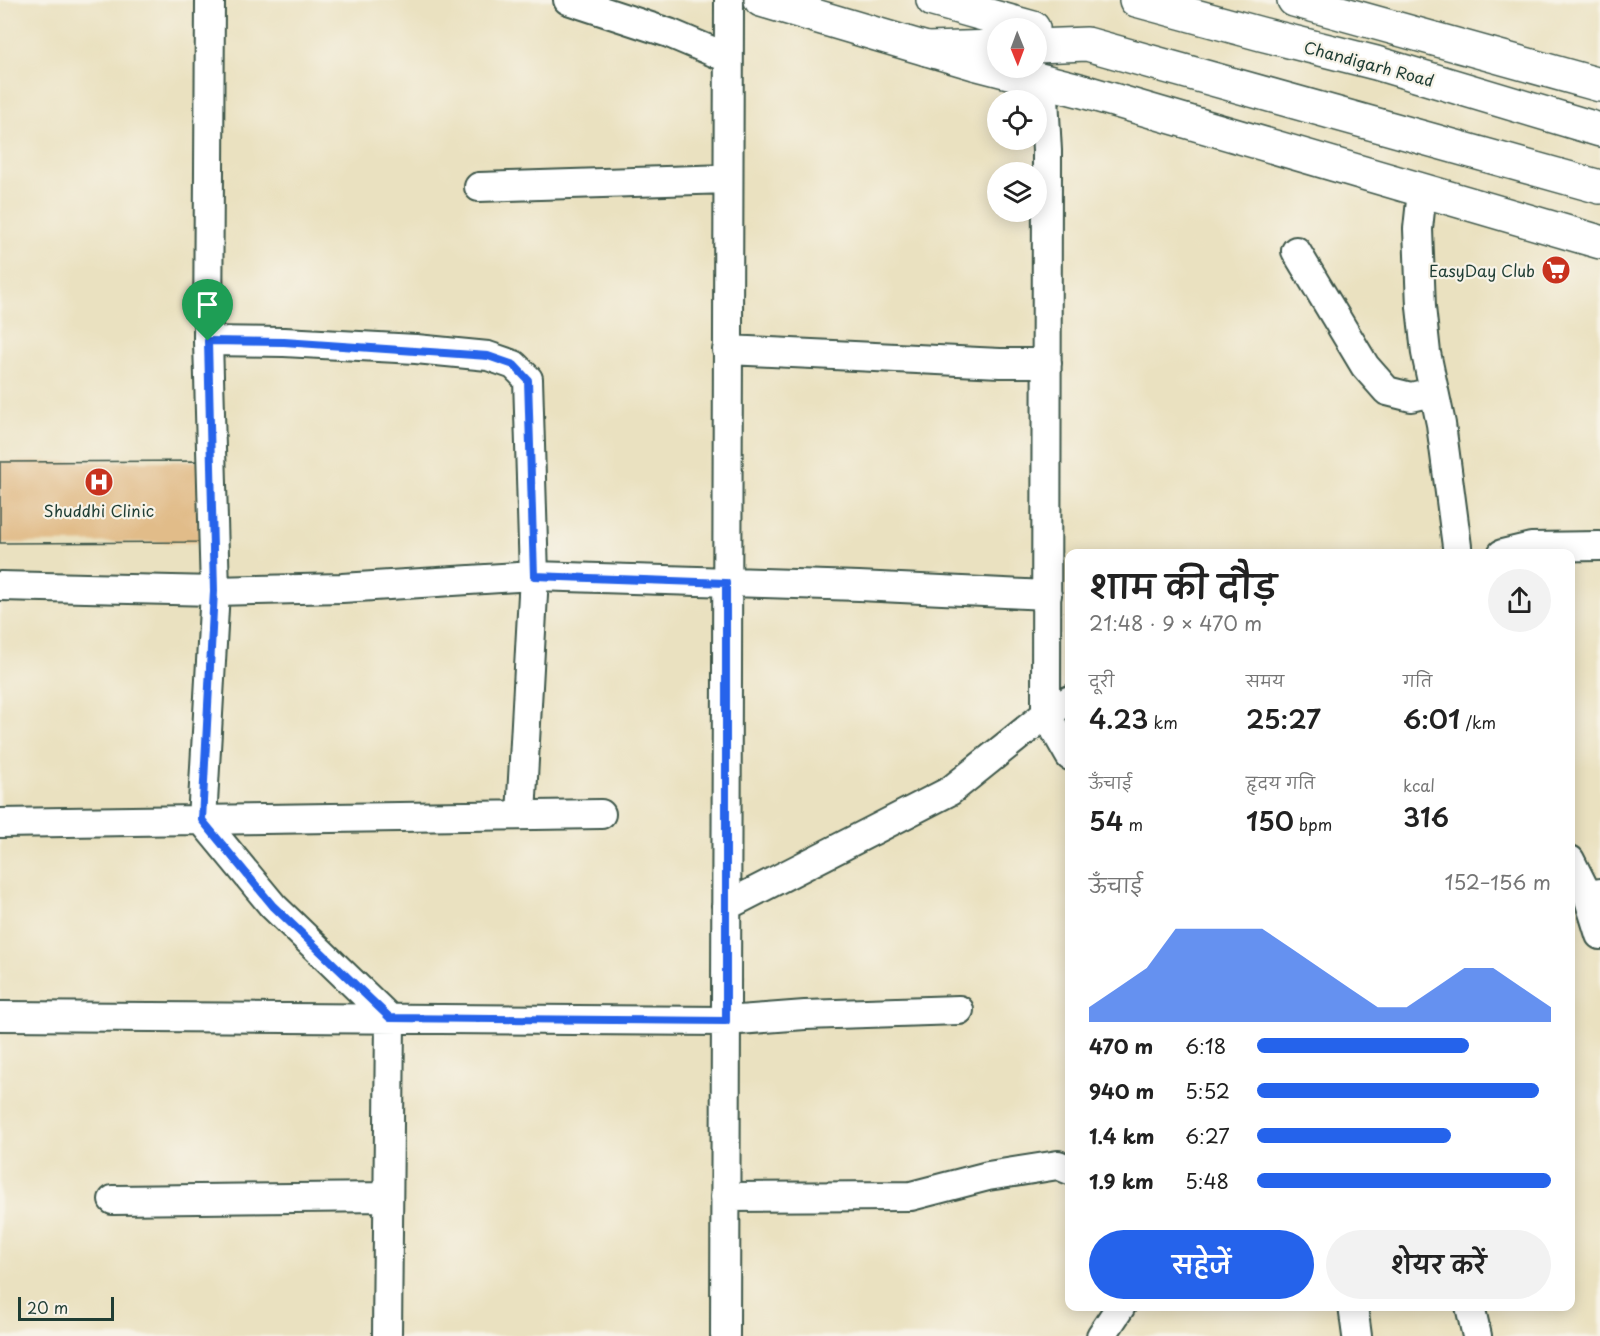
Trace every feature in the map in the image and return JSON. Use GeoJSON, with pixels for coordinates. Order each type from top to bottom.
{"type":"FeatureCollection","features":[{"type":"Feature","properties":{"kind":"main road"},"geometry":{"type":"LineString","coordinates":[[761,0],[1600,242]]}},
{"type":"Feature","properties":{"kind":"main road"},"geometry":{"type":"LineString","coordinates":[[933,0],[996,18]]}},
{"type":"Feature","properties":{"kind":"main road","name":"Chandigarh Road"},"geometry":{"type":"LineString","coordinates":[[1136,0],[1376,63],[1600,130]]}},
{"type":"Feature","properties":{"kind":"main road"},"geometry":{"type":"LineString","coordinates":[[1294,0],[1600,85]]}},
{"type":"Feature","properties":{"kind":"main road"},"geometry":{"type":"LineString","coordinates":[[1047,32],[1600,187]]}},
{"type":"Feature","properties":{"kind":"main road"},"geometry":{"type":"LineString","coordinates":[[1047,46],[1087,44]]}},
{"type":"Feature","properties":{"kind":"main road"},"geometry":{"type":"LineString","coordinates":[[927,49],[987,47]]}},
{"type":"Feature","properties":{"kind":"street"},"geometry":{"type":"LineString","coordinates":[[210,0],[208,341],[214,591],[202,820],[273,906],[390,1018],[387,1336]]}},
{"type":"Feature","properties":{"kind":"street"},"geometry":{"type":"LineString","coordinates":[[568,0],[669,33],[728,58]]}},
{"type":"Feature","properties":{"kind":"street"},"geometry":{"type":"LineString","coordinates":[[724,1336],[729,0]]}},
{"type":"Feature","properties":{"kind":"street"},"geometry":{"type":"LineString","coordinates":[[1043,80],[1047,151],[1047,595],[1058,707],[1065,736]]}},
{"type":"Feature","properties":{"kind":"street"},"geometry":{"type":"LineString","coordinates":[[479,187],[728,179]]}},
{"type":"Feature","properties":{"kind":"street"},"geometry":{"type":"LineString","coordinates":[[1422,191],[1418,229],[1421,307],[1433,392],[1441,424],[1457,549]]}},
{"type":"Feature","properties":{"kind":"street"},"geometry":{"type":"LineString","coordinates":[[1296,252],[1365,366],[1387,391],[1411,397],[1433,392]]}},
{"type":"Feature","properties":{"kind":"street"},"geometry":{"type":"LineString","coordinates":[[208,341],[284,342],[488,356],[514,365],[528,380],[534,576],[521,815]]}},
{"type":"Feature","properties":{"kind":"street"},"geometry":{"type":"LineString","coordinates":[[727,350],[1000,363],[1047,363]]}},
{"type":"Feature","properties":{"kind":"street"},"geometry":{"type":"LineString","coordinates":[[1523,549],[1600,546]]}},
{"type":"Feature","properties":{"kind":"street"},"geometry":{"type":"LineString","coordinates":[[0,586],[214,591],[342,588],[534,576],[849,585],[1047,595]]}},
{"type":"Feature","properties":{"kind":"street"},"geometry":{"type":"LineString","coordinates":[[726,906],[950,791],[1058,707]]}},
{"type":"Feature","properties":{"kind":"street"},"geometry":{"type":"LineString","coordinates":[[0,823],[601,814]]}},
{"type":"Feature","properties":{"kind":"street"},"geometry":{"type":"LineString","coordinates":[[1575,867],[1594,895],[1600,935]]}},
{"type":"Feature","properties":{"kind":"street"},"geometry":{"type":"LineString","coordinates":[[0,1016],[726,1021],[805,1015],[959,1010]]}},
{"type":"Feature","properties":{"kind":"street"},"geometry":{"type":"LineString","coordinates":[[725,1197],[911,1196],[988,1176],[1058,1165],[1065,1168]]}},
{"type":"Feature","properties":{"kind":"street"},"geometry":{"type":"LineString","coordinates":[[113,1200],[388,1197]]}},
{"type":"Feature","properties":{"kind":"street"},"geometry":{"type":"LineString","coordinates":[[1101,1336],[1118,1311]]}},
{"type":"Feature","properties":{"kind":"street"},"geometry":{"type":"LineString","coordinates":[[1354,1311],[1357,1336]]}},
{"type":"Feature","properties":{"kind":"street"},"geometry":{"type":"LineString","coordinates":[[1471,1311],[1477,1336]]}},
{"type":"Feature","properties":{"kind":"building"},"geometry":{"type":"Polygon","coordinates":[[[207,461],[207,542],[0,543],[0,462],[207,461]]]}},
{"type":"Feature","properties":{"kind":"place","name":"EasyDay Club"},"geometry":{"type":"Point","coordinates":[1556,270]}},
{"type":"Feature","properties":{"kind":"place","name":"Shuddhi Clinic"},"geometry":{"type":"Point","coordinates":[99,482]}},
{"type":"Feature","properties":{"kind":"route"},"geometry":{"type":"LineString","coordinates":[[208,341],[284,342],[417,350],[488,356],[514,365],[528,380],[534,576],[726,583],[726,1021],[390,1018],[273,906],[202,820],[214,591],[208,341]]}}]}
